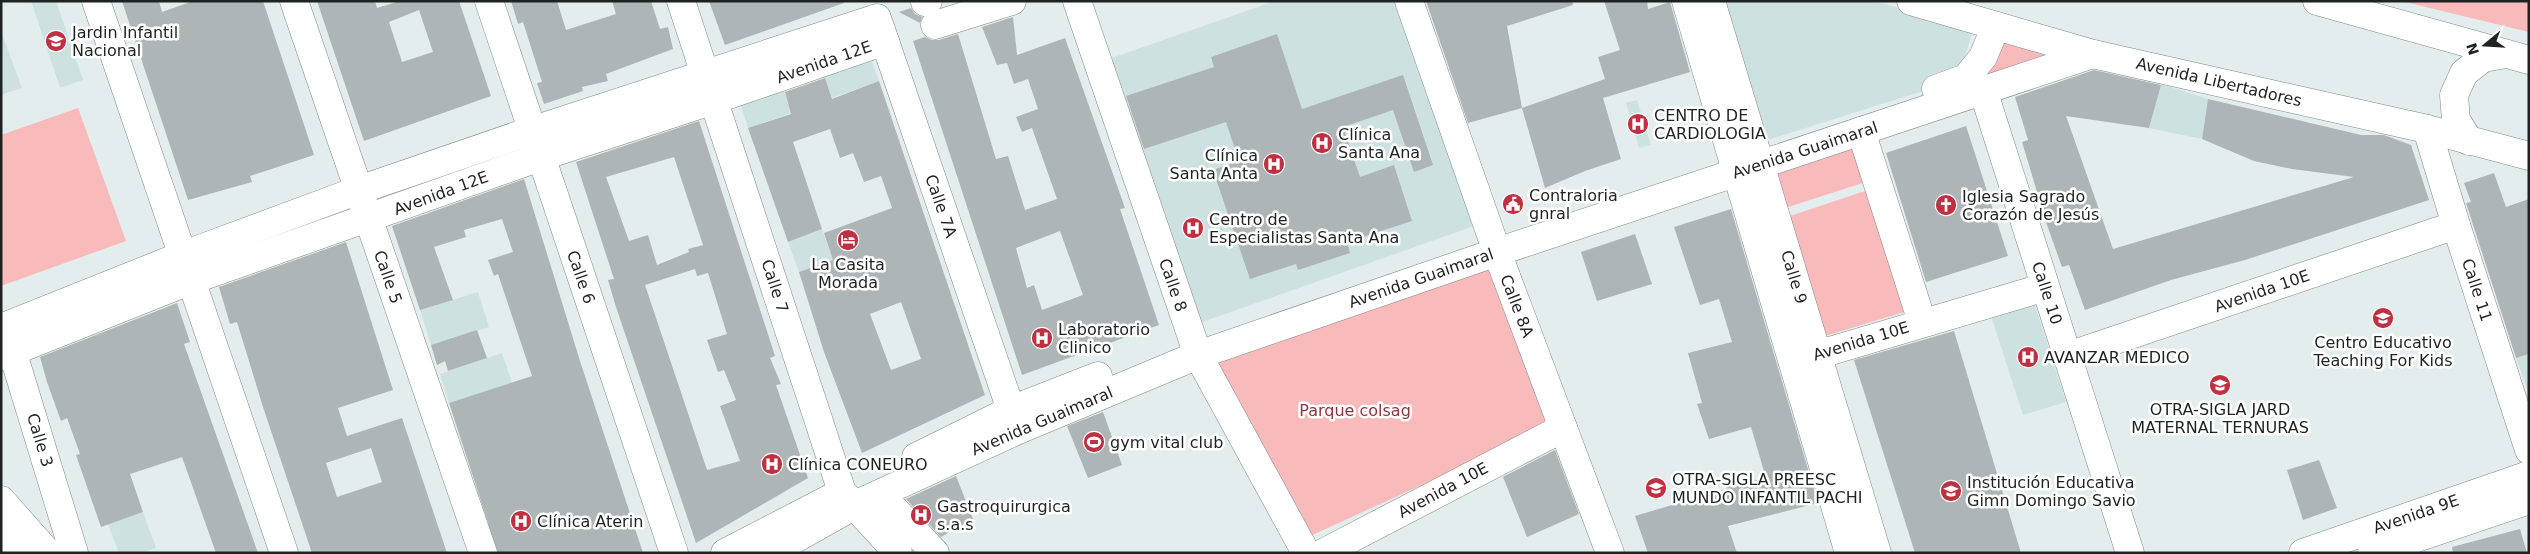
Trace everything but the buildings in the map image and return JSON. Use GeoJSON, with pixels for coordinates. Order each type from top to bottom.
{"type":"FeatureCollection","features":[{"type":"Feature","properties":{"kind":"street"},"geometry":{"type":"LineString","coordinates":[[96,1],[185,269],[284,553]]}},
{"type":"Feature","properties":{"kind":"street","name":"Calle 5"},"geometry":{"type":"LineString","coordinates":[[294,1],[483,553]]}},
{"type":"Feature","properties":{"kind":"street","name":"Calle 6"},"geometry":{"type":"LineString","coordinates":[[490,1],[531,131],[674,553]]}},
{"type":"Feature","properties":{"kind":"street","name":"Calle 7"},"geometry":{"type":"LineString","coordinates":[[681,1],[849,499],[898,553]]}},
{"type":"Feature","properties":{"kind":"street"},"geometry":{"type":"LineString","coordinates":[[930,10],[1012,1]]}},
{"type":"Feature","properties":{"kind":"street","name":"Calle 8"},"geometry":{"type":"LineString","coordinates":[[1076,1],[1195,347],[1306,553]]}},
{"type":"Feature","properties":{"kind":"street","name":"Calle 8A"},"geometry":{"type":"LineString","coordinates":[[1409,1],[1494,244],[1610,553]]}},
{"type":"Feature","properties":{"kind":"street","name":"Calle 9"},"geometry":{"type":"LineString","coordinates":[[1686,1],[1746,160],[1805,359],[1849,553]]}},
{"type":"Feature","properties":{"kind":"street","name":"Calle 9"},"geometry":{"type":"LineString","coordinates":[[1712,1],[1746,160]]}},
{"type":"Feature","properties":{"kind":"street","name":"Avenida Libertadores"},"geometry":{"type":"LineString","coordinates":[[1911,1],[2092,54],[2427,129],[2529,156]]}},
{"type":"Feature","properties":{"kind":"street"},"geometry":{"type":"LineString","coordinates":[[2317,1],[2517,57]]}},
{"type":"Feature","properties":{"kind":"street","name":"Avenida 12E"},"geometry":{"type":"LineString","coordinates":[[185,269],[368,219],[540,157],[714,100],[878,20]]}},
{"type":"Feature","properties":{"kind":"street","name":"Avenida 12E"},"geometry":{"type":"LineString","coordinates":[[5,341],[185,269],[359,190],[531,131],[878,20]]}},
{"type":"Feature","properties":{"kind":"street","name":"Calle 7A"},"geometry":{"type":"LineString","coordinates":[[878,20],[1011,410]]}},
{"type":"Feature","properties":{"kind":"street","name":"Avenida Guaimaral"},"geometry":{"type":"LineString","coordinates":[[725,553],[849,499],[1011,410],[1494,244],[1746,160],[1966,78],[1983,57],[1996,26]]}},
{"type":"Feature","properties":{"kind":"street","name":"Avenida Guaimaral"},"geometry":{"type":"LineString","coordinates":[[1746,160],[1861,131],[2092,54]]}},
{"type":"Feature","properties":{"kind":"street"},"geometry":{"type":"LineString","coordinates":[[2469,141],[2456,120],[2454,95],[2464,73],[2483,58],[2517,57]]}},
{"type":"Feature","properties":{"kind":"street","name":"Calle 10"},"geometry":{"type":"LineString","coordinates":[[1983,90],[2130,553]]}},
{"type":"Feature","properties":{"kind":"street","name":"Calle 11"},"geometry":{"type":"LineString","coordinates":[[2427,129],[2529,450]]}},
{"type":"Feature","properties":{"kind":"street"},"geometry":{"type":"LineString","coordinates":[[1861,131],[1922,322]]}},
{"type":"Feature","properties":{"kind":"street","name":"Avenida 10E"},"geometry":{"type":"LineString","coordinates":[[2068,356],[2456,225]]}},
{"type":"Feature","properties":{"kind":"street","name":"Avenida 10E"},"geometry":{"type":"LineString","coordinates":[[1805,359],[1922,322],[2045,287]]}},
{"type":"Feature","properties":{"kind":"street","name":"Calle 3"},"geometry":{"type":"LineString","coordinates":[[5,341],[74,553]]}},
{"type":"Feature","properties":{"kind":"street","name":"Avenida Guaimaral"},"geometry":{"type":"LineString","coordinates":[[770,553],[849,499],[880,494],[1195,347]]}},
{"type":"Feature","properties":{"kind":"street","name":"Calle 9"},"geometry":{"type":"LineString","coordinates":[[1805,359],[1877,553]]}},
{"type":"Feature","properties":{"kind":"street","name":"Avenida 10E"},"geometry":{"type":"LineString","coordinates":[[1323,553],[1563,428]]}},
{"type":"Feature","properties":{"kind":"street","name":"Avenida 9E"},"geometry":{"type":"LineString","coordinates":[[2303,553],[2529,475]]}},
{"type":"Feature","properties":{"kind":"street"},"geometry":{"type":"LineString","coordinates":[[880,494],[935,553]]}},
{"type":"Feature","properties":{"kind":"street"},"geometry":{"type":"LineString","coordinates":[[1,500],[48,553]]}},
{"type":"Feature","properties":{"kind":"street","name":"Avenida 9E"},"geometry":{"type":"LineString","coordinates":[[2372,553],[2529,500]]}},
{"type":"Feature","properties":{"kind":"shaded area","name":"Jardin Infantil Nacional"},"geometry":{"type":"Polygon","coordinates":[[[31,1],[56,1],[83,80],[60,88],[31,1]]]}},
{"type":"Feature","properties":{"kind":"shaded area","name":"Clínica Santa Ana"},"geometry":{"type":"Polygon","coordinates":[[[1275,1],[1399,1],[1477,225],[1194,325],[1103,61],[1275,1]]]}},
{"type":"Feature","properties":{"kind":"shaded area"},"geometry":{"type":"Polygon","coordinates":[[[1717,1],[1874,1],[1973,29],[1958,80],[1758,143],[1717,1]]]}},
{"type":"Feature","properties":{"kind":"shaded area"},"geometry":{"type":"Polygon","coordinates":[[[1,31],[22,88],[1,95],[1,31]]]}},
{"type":"Feature","properties":{"kind":"shaded area"},"geometry":{"type":"Polygon","coordinates":[[[868,51],[879,81],[832,98],[821,68],[868,51]]]}},
{"type":"Feature","properties":{"kind":"shaded area"},"geometry":{"type":"Polygon","coordinates":[[[781,81],[791,113],[748,128],[738,96],[781,81]]]}},
{"type":"Feature","properties":{"kind":"shaded area"},"geometry":{"type":"Polygon","coordinates":[[[2161,84],[2208,99],[2202,139],[2149,128],[2161,84]]]}},
{"type":"Feature","properties":{"kind":"shaded area","name":"CENTRO DE CARDIOLOGIA"},"geometry":{"type":"Polygon","coordinates":[[[1637,100],[1651,145],[1639,148],[1626,103],[1637,100]]]}},
{"type":"Feature","properties":{"kind":"shaded area","name":"La Casita Morada"},"geometry":{"type":"Polygon","coordinates":[[[822,229],[833,260],[799,272],[788,242],[822,229]]]}},
{"type":"Feature","properties":{"kind":"shaded area"},"geometry":{"type":"Polygon","coordinates":[[[478,292],[489,327],[431,345],[420,310],[478,292]]]}},
{"type":"Feature","properties":{"kind":"shaded area","name":"AVANZAR MEDICO"},"geometry":{"type":"Polygon","coordinates":[[[2033,299],[2066,402],[2023,415],[1990,313],[2033,299]]]}},
{"type":"Feature","properties":{"kind":"shaded area"},"geometry":{"type":"Polygon","coordinates":[[[502,353],[512,383],[449,403],[440,374],[502,353]]]}},
{"type":"Feature","properties":{"kind":"shaded area"},"geometry":{"type":"Polygon","coordinates":[[[2529,354],[2529,394],[2516,358],[2529,354]]]}},
{"type":"Feature","properties":{"kind":"shaded area"},"geometry":{"type":"Polygon","coordinates":[[[143,512],[156,548],[141,553],[119,553],[108,524],[143,512]]]}},
{"type":"Feature","properties":{"kind":"green space"},"geometry":{"type":"Polygon","coordinates":[[[2401,1],[2529,1],[2529,32],[2401,1]]]}},
{"type":"Feature","properties":{"kind":"green space"},"geometry":{"type":"Polygon","coordinates":[[[2001,32],[2070,55],[1973,84],[2001,32]]]}},
{"type":"Feature","properties":{"kind":"green space"},"geometry":{"type":"Polygon","coordinates":[[[78,108],[126,241],[1,286],[1,135],[78,108]]]}},
{"type":"Feature","properties":{"kind":"green space"},"geometry":{"type":"Polygon","coordinates":[[[1859,146],[1872,180],[1776,211],[1765,176],[1859,146]]]}},
{"type":"Feature","properties":{"kind":"green space"},"geometry":{"type":"Polygon","coordinates":[[[1874,188],[1911,310],[1815,339],[1778,220],[1874,188]]]}},
{"type":"Feature","properties":{"kind":"green space","name":"Parque colsag"},"geometry":{"type":"Polygon","coordinates":[[[1495,260],[1555,424],[1308,537],[1210,360],[1495,260]]]}},
{"type":"Feature","properties":{"kind":"place","name":"Jardin Infantil Nacional"},"geometry":{"type":"Point","coordinates":[56,41]}},
{"type":"Feature","properties":{"kind":"place","name":"CENTRO DE CARDIOLOGIA"},"geometry":{"type":"Point","coordinates":[1638,124]}},
{"type":"Feature","properties":{"kind":"place","name":"Clínica Santa Ana"},"geometry":{"type":"Point","coordinates":[1322,143]}},
{"type":"Feature","properties":{"kind":"place","name":"Clínica Santa Anta"},"geometry":{"type":"Point","coordinates":[1274,164]}},
{"type":"Feature","properties":{"kind":"place","name":"Contraloria gnral"},"geometry":{"type":"Point","coordinates":[1513,204]}},
{"type":"Feature","properties":{"kind":"place","name":"Iglesia Sagrado Corazón de Jesús"},"geometry":{"type":"Point","coordinates":[1946,205]}},
{"type":"Feature","properties":{"kind":"place","name":"Centro de Especialistas Santa Ana"},"geometry":{"type":"Point","coordinates":[1193,228]}},
{"type":"Feature","properties":{"kind":"place","name":"La Casita Morada"},"geometry":{"type":"Point","coordinates":[848,240]}},
{"type":"Feature","properties":{"kind":"place","name":"Centro Educativo Teaching For Kids"},"geometry":{"type":"Point","coordinates":[2383,318]}},
{"type":"Feature","properties":{"kind":"place","name":"Laboratorio Clinico"},"geometry":{"type":"Point","coordinates":[1042,338]}},
{"type":"Feature","properties":{"kind":"place","name":"AVANZAR MEDICO"},"geometry":{"type":"Point","coordinates":[2028,357]}},
{"type":"Feature","properties":{"kind":"place","name":"OTRA-SIGLA JARD MATERNAL TERNURAS"},"geometry":{"type":"Point","coordinates":[2220,385]}},
{"type":"Feature","properties":{"kind":"place","name":"gym vital club"},"geometry":{"type":"Point","coordinates":[1094,442]}},
{"type":"Feature","properties":{"kind":"place","name":"Clínica CONEURO"},"geometry":{"type":"Point","coordinates":[772,464]}},
{"type":"Feature","properties":{"kind":"place","name":"OTRA-SIGLA PREESC MUNDO INFANTIL PACHI"},"geometry":{"type":"Point","coordinates":[1656,488]}},
{"type":"Feature","properties":{"kind":"place","name":"Institución Educativa Gimn Domingo Savio"},"geometry":{"type":"Point","coordinates":[1951,491]}},
{"type":"Feature","properties":{"kind":"place","name":"Gastroquirurgica s.a.s"},"geometry":{"type":"Point","coordinates":[921,515]}},
{"type":"Feature","properties":{"kind":"place","name":"Clínica Aterin"},"geometry":{"type":"Point","coordinates":[521,521]}}]}
